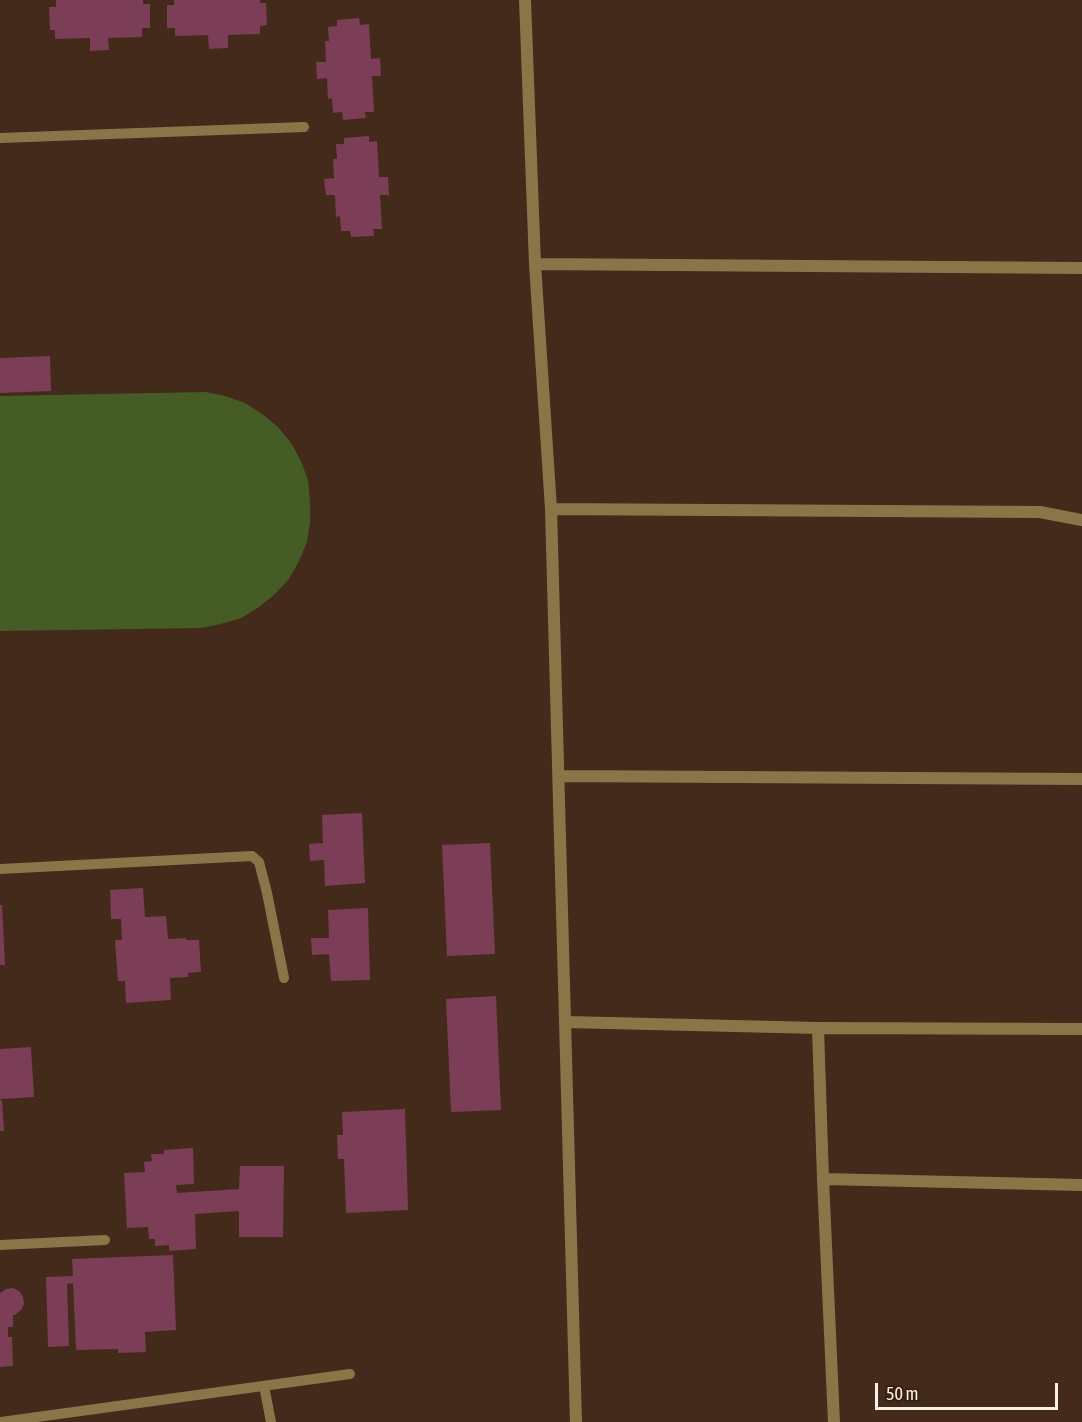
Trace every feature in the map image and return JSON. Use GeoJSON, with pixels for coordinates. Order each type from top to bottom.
{"type":"FeatureCollection","features":[{"type":"Feature","properties":{"kind":"street"},"geometry":{"type":"LineString","coordinates":[[525,0],[535,264],[551,509],[576,1422]]}},
{"type":"Feature","properties":{"kind":"street"},"geometry":{"type":"LineString","coordinates":[[535,264],[1082,268]]}},
{"type":"Feature","properties":{"kind":"street"},"geometry":{"type":"LineString","coordinates":[[551,509],[1040,512],[1082,520]]}},
{"type":"Feature","properties":{"kind":"street"},"geometry":{"type":"LineString","coordinates":[[559,776],[1082,779]]}},
{"type":"Feature","properties":{"kind":"street"},"geometry":{"type":"LineString","coordinates":[[566,1022],[818,1028],[1082,1029]]}},
{"type":"Feature","properties":{"kind":"street"},"geometry":{"type":"LineString","coordinates":[[818,1028],[834,1422]]}},
{"type":"Feature","properties":{"kind":"street"},"geometry":{"type":"LineString","coordinates":[[823,1179],[1082,1185]]}},
{"type":"Feature","properties":{"kind":"lane"},"geometry":{"type":"LineString","coordinates":[[0,138],[304,128]]}},
{"type":"Feature","properties":{"kind":"lane"},"geometry":{"type":"LineString","coordinates":[[0,869],[252,856],[259,862],[284,978]]}},
{"type":"Feature","properties":{"kind":"lane"},"geometry":{"type":"LineString","coordinates":[[0,1245],[105,1240]]}},
{"type":"Feature","properties":{"kind":"lane"},"geometry":{"type":"LineString","coordinates":[[1,1422],[350,1374]]}},
{"type":"Feature","properties":{"kind":"lane"},"geometry":{"type":"LineString","coordinates":[[264,1386],[271,1422]]}},
{"type":"Feature","properties":{"kind":"green space"},"geometry":{"type":"Polygon","coordinates":[[[205,392],[245,403],[262,414],[278,427],[291,443],[301,461],[308,480],[310,522],[307,542],[289,579],[259,607],[241,618],[201,628],[0,631],[0,396],[205,392]]]}},
{"type":"Feature","properties":{"kind":"building"},"geometry":{"type":"Polygon","coordinates":[[[56,0],[143,0],[143,4],[150,4],[150,28],[142,28],[142,37],[108,38],[109,50],[90,51],[90,38],[55,39],[55,30],[50,30],[49,7],[56,7],[56,0]]]}},
{"type":"Feature","properties":{"kind":"building"},"geometry":{"type":"Polygon","coordinates":[[[174,0],[260,0],[260,3],[266,3],[267,25],[260,26],[260,34],[228,35],[228,48],[209,49],[208,35],[175,36],[175,28],[167,28],[167,5],[174,5],[174,0]]]}},
{"type":"Feature","properties":{"kind":"building"},"geometry":{"type":"Polygon","coordinates":[[[359,18],[360,25],[369,24],[371,59],[380,58],[381,76],[372,76],[374,112],[365,112],[366,118],[343,120],[342,112],[333,113],[332,98],[328,99],[327,78],[317,79],[316,62],[326,62],[325,41],[329,41],[328,27],[337,26],[337,20],[359,18]]]}},
{"type":"Feature","properties":{"kind":"building"},"geometry":{"type":"Polygon","coordinates":[[[369,136],[369,142],[377,141],[379,177],[388,177],[389,195],[380,195],[382,229],[373,229],[374,236],[351,237],[350,231],[341,231],[340,216],[336,217],[335,195],[326,195],[324,179],[334,178],[333,159],[337,159],[336,144],[344,144],[344,138],[369,136]]]}},
{"type":"Feature","properties":{"kind":"building"},"geometry":{"type":"Polygon","coordinates":[[[50,356],[51,391],[0,393],[0,358],[50,356]]]}},
{"type":"Feature","properties":{"kind":"building"},"geometry":{"type":"Polygon","coordinates":[[[362,813],[365,883],[325,886],[324,860],[310,861],[309,844],[323,843],[322,815],[362,813]]]}},
{"type":"Feature","properties":{"kind":"building"},"geometry":{"type":"Polygon","coordinates":[[[490,843],[495,954],[447,956],[442,845],[490,843]]]}},
{"type":"Feature","properties":{"kind":"building"},"geometry":{"type":"Polygon","coordinates":[[[143,888],[145,917],[166,916],[168,939],[199,940],[201,972],[188,973],[188,977],[170,978],[171,1000],[126,1003],[125,981],[118,981],[115,940],[122,940],[121,919],[111,919],[110,890],[143,888]]]}},
{"type":"Feature","properties":{"kind":"building"},"geometry":{"type":"Polygon","coordinates":[[[0,905],[2,905],[5,965],[0,965],[0,905]]]}},
{"type":"Feature","properties":{"kind":"building"},"geometry":{"type":"Polygon","coordinates":[[[368,908],[370,980],[331,981],[329,954],[312,955],[311,938],[329,938],[328,910],[368,908]]]}},
{"type":"Feature","properties":{"kind":"building"},"geometry":{"type":"Polygon","coordinates":[[[496,996],[501,1110],[451,1112],[446,999],[496,996]]]}},
{"type":"Feature","properties":{"kind":"building"},"geometry":{"type":"Polygon","coordinates":[[[31,1047],[34,1097],[0,1099],[0,1049],[31,1047]]]}},
{"type":"Feature","properties":{"kind":"building"},"geometry":{"type":"Polygon","coordinates":[[[0,1100],[2,1100],[4,1131],[0,1131],[0,1100]]]}},
{"type":"Feature","properties":{"kind":"building"},"geometry":{"type":"Polygon","coordinates":[[[405,1109],[408,1210],[346,1213],[344,1159],[338,1159],[337,1135],[343,1135],[342,1112],[405,1109]]]}},
{"type":"Feature","properties":{"kind":"building"},"geometry":{"type":"Polygon","coordinates":[[[193,1148],[194,1184],[176,1185],[177,1193],[239,1189],[240,1166],[284,1166],[283,1237],[239,1237],[239,1211],[195,1214],[196,1249],[169,1251],[169,1245],[155,1246],[155,1239],[149,1239],[148,1227],[127,1228],[124,1173],[145,1172],[144,1162],[152,1161],[151,1154],[164,1154],[164,1150],[193,1148]]]}},
{"type":"Feature","properties":{"kind":"building"},"geometry":{"type":"Polygon","coordinates":[[[173,1255],[176,1330],[145,1332],[146,1352],[118,1353],[118,1349],[76,1350],[73,1283],[67,1284],[69,1346],[48,1347],[46,1277],[73,1276],[72,1259],[173,1255]]]}},
{"type":"Feature","properties":{"kind":"building"},"geometry":{"type":"Polygon","coordinates":[[[13,1288],[19,1291],[24,1304],[21,1310],[13,1315],[13,1327],[8,1327],[8,1337],[12,1337],[13,1366],[0,1367],[0,1293],[13,1288]]]}}]}
